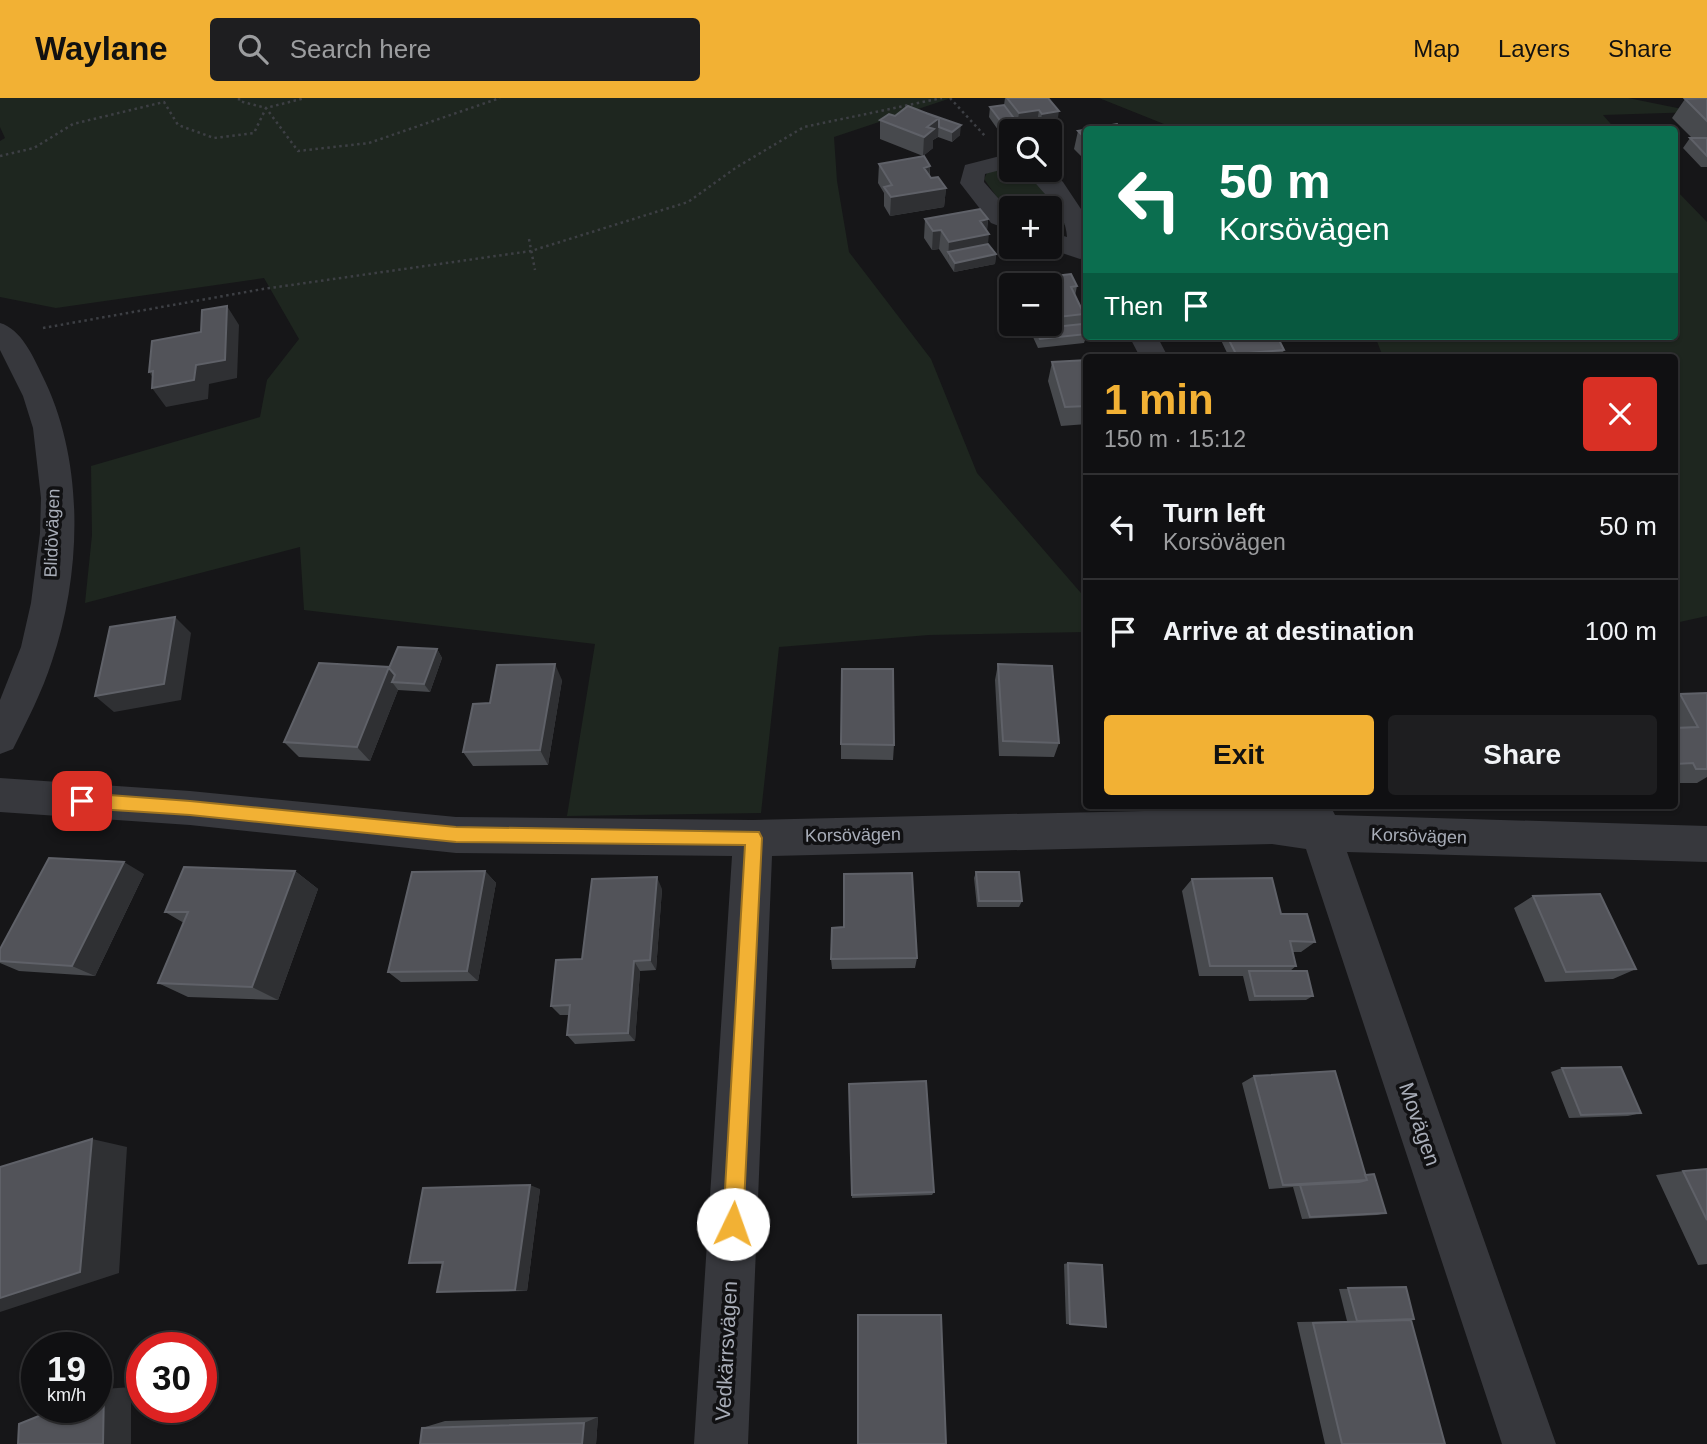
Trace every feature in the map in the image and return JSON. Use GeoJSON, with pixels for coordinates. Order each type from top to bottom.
{"type":"FeatureCollection","features":[{"type":"Feature","properties":{"kind":"street"},"geometry":{"type":"LineString","coordinates":[[999,162],[974,170],[972,183],[999,217]]}},
{"type":"Feature","properties":{"kind":"street"},"geometry":{"type":"LineString","coordinates":[[1049,182],[1079,225],[1083,254]]}},
{"type":"Feature","properties":{"kind":"street"},"geometry":{"type":"LineString","coordinates":[[1062,245],[1083,254]]}},
{"type":"Feature","properties":{"kind":"street","name":"Blidövägen"},"geometry":{"type":"LineString","coordinates":[[0,738],[22,693],[42,634],[52,574],[57,511],[48,426],[37,390],[2,334]]}},
{"type":"Feature","properties":{"kind":"street","name":"Korsövägen"},"geometry":{"type":"LineString","coordinates":[[0,795],[190,808],[456,835],[754,838],[1272,826],[1316,819],[1707,844]]}},
{"type":"Feature","properties":{"kind":"street","name":"Movägen"},"geometry":{"type":"LineString","coordinates":[[1316,819],[1529,1444]]}},
{"type":"Feature","properties":{"kind":"street","name":"Vedkärrsvägen"},"geometry":{"type":"LineString","coordinates":[[722,1444],[754,838]]}},
{"type":"Feature","properties":{"kind":"path"},"geometry":{"type":"LineString","coordinates":[[239,98],[239,101],[265,108],[305,98]]}},
{"type":"Feature","properties":{"kind":"path"},"geometry":{"type":"LineString","coordinates":[[265,108],[298,151],[369,143],[500,98]]}},
{"type":"Feature","properties":{"kind":"path"},"geometry":{"type":"LineString","coordinates":[[2,334],[263,289],[531,251],[688,202],[737,167],[804,127],[942,98]]}},
{"type":"Feature","properties":{"kind":"path"},"geometry":{"type":"LineString","coordinates":[[950,98],[999,150]]}},
{"type":"Feature","properties":{"kind":"path"},"geometry":{"type":"LineString","coordinates":[[0,156],[34,148],[73,124],[164,102],[178,125],[214,138],[254,133],[265,108]]}},
{"type":"Feature","properties":{"kind":"path"},"geometry":{"type":"LineString","coordinates":[[529,239],[535,270]]}},
{"type":"Feature","properties":{"kind":"shaded area"},"geometry":{"type":"Polygon","coordinates":[[[0,98],[951,98],[834,137],[837,181],[849,252],[931,359],[977,473],[1083,595],[1083,632],[929,635],[779,647],[761,813],[567,816],[595,644],[304,610],[300,547],[85,603],[92,535],[91,466],[260,417],[267,380],[299,339],[264,278],[56,308],[0,297],[0,141],[5,138],[0,127],[0,98]]]}},
{"type":"Feature","properties":{"kind":"shaded area"},"geometry":{"type":"Polygon","coordinates":[[[1099,98],[1628,98],[1697,112],[1603,115],[1613,126],[1169,126],[1099,98]]]}},
{"type":"Feature","properties":{"kind":"shaded area"},"geometry":{"type":"Polygon","coordinates":[[[999,169],[999,182],[1042,182],[1050,196],[999,196],[999,200],[984,179],[987,173],[999,169]]]}},
{"type":"Feature","properties":{"kind":"shaded area"},"geometry":{"type":"Polygon","coordinates":[[[1678,192],[1707,222],[1707,616],[1678,622],[1678,354],[1382,354],[1377,340],[1678,340],[1678,192]]]}},
{"type":"Feature","properties":{"kind":"building"},"geometry":{"type":"Polygon","coordinates":[[[1007,98],[1048,98],[1059,111],[1042,114],[1039,110],[1019,113],[1007,98]]]}},
{"type":"Feature","properties":{"kind":"building"},"geometry":{"type":"Polygon","coordinates":[[[1707,98],[1707,121],[1685,99],[1707,98]]]}},
{"type":"Feature","properties":{"kind":"building"},"geometry":{"type":"Polygon","coordinates":[[[1004,105],[1014,119],[999,119],[990,107],[1004,105]]]}},
{"type":"Feature","properties":{"kind":"building"},"geometry":{"type":"Polygon","coordinates":[[[908,106],[939,118],[927,127],[934,129],[924,137],[880,120],[889,114],[895,116],[908,106]]]}},
{"type":"Feature","properties":{"kind":"building"},"geometry":{"type":"Polygon","coordinates":[[[926,113],[961,125],[952,132],[939,127],[939,118],[926,113]]]}},
{"type":"Feature","properties":{"kind":"building"},"geometry":{"type":"Polygon","coordinates":[[[1690,138],[1707,138],[1707,156],[1690,138]]]}},
{"type":"Feature","properties":{"kind":"building"},"geometry":{"type":"Polygon","coordinates":[[[924,156],[930,166],[924,168],[931,178],[938,177],[946,188],[891,197],[884,187],[892,185],[879,164],[924,156]]]}},
{"type":"Feature","properties":{"kind":"building"},"geometry":{"type":"Polygon","coordinates":[[[980,209],[988,219],[980,221],[989,234],[949,242],[941,230],[933,231],[925,219],[980,209]]]}},
{"type":"Feature","properties":{"kind":"building"},"geometry":{"type":"Polygon","coordinates":[[[988,244],[996,254],[955,263],[948,252],[988,244]]]}},
{"type":"Feature","properties":{"kind":"building"},"geometry":{"type":"Polygon","coordinates":[[[1071,274],[1077,286],[1071,287],[1083,314],[1062,317],[1062,275],[1071,274]]]}},
{"type":"Feature","properties":{"kind":"building"},"geometry":{"type":"Polygon","coordinates":[[[227,306],[225,360],[196,365],[194,380],[152,388],[153,371],[149,372],[152,341],[201,332],[202,310],[227,306]]]}},
{"type":"Feature","properties":{"kind":"building"},"geometry":{"type":"Polygon","coordinates":[[[1062,326],[1083,326],[1083,334],[1040,339],[1038,336],[1062,336],[1062,326]]]}},
{"type":"Feature","properties":{"kind":"building"},"geometry":{"type":"Polygon","coordinates":[[[1229,340],[1279,340],[1284,350],[1236,354],[1229,340]]]}},
{"type":"Feature","properties":{"kind":"building"},"geometry":{"type":"Polygon","coordinates":[[[1083,360],[1083,406],[1065,407],[1052,362],[1083,360]]]}},
{"type":"Feature","properties":{"kind":"building"},"geometry":{"type":"Polygon","coordinates":[[[175,617],[164,684],[95,696],[110,627],[175,617]]]}},
{"type":"Feature","properties":{"kind":"building"},"geometry":{"type":"Polygon","coordinates":[[[398,647],[437,649],[424,684],[392,682],[395,675],[389,668],[398,647]]]}},
{"type":"Feature","properties":{"kind":"building"},"geometry":{"type":"Polygon","coordinates":[[[319,663],[389,667],[357,747],[284,742],[319,663]]]}},
{"type":"Feature","properties":{"kind":"building"},"geometry":{"type":"Polygon","coordinates":[[[555,664],[540,750],[463,752],[473,704],[490,703],[497,665],[555,664]]]}},
{"type":"Feature","properties":{"kind":"building"},"geometry":{"type":"Polygon","coordinates":[[[998,664],[1052,666],[1059,743],[1003,741],[998,664]]]}},
{"type":"Feature","properties":{"kind":"building"},"geometry":{"type":"Polygon","coordinates":[[[842,669],[893,669],[894,745],[841,744],[842,669]]]}},
{"type":"Feature","properties":{"kind":"building"},"geometry":{"type":"Polygon","coordinates":[[[1707,693],[1707,769],[1696,769],[1693,763],[1678,764],[1678,728],[1698,727],[1680,694],[1707,693]]]}},
{"type":"Feature","properties":{"kind":"building"},"geometry":{"type":"Polygon","coordinates":[[[49,858],[124,862],[72,966],[0,961],[0,949],[49,858]]]}},
{"type":"Feature","properties":{"kind":"building"},"geometry":{"type":"Polygon","coordinates":[[[184,867],[295,871],[252,987],[158,983],[188,912],[165,912],[184,867]]]}},
{"type":"Feature","properties":{"kind":"building"},"geometry":{"type":"Polygon","coordinates":[[[485,871],[467,971],[388,972],[412,872],[485,871]]]}},
{"type":"Feature","properties":{"kind":"building"},"geometry":{"type":"Polygon","coordinates":[[[976,872],[1019,872],[1022,901],[979,901],[976,872]]]}},
{"type":"Feature","properties":{"kind":"building"},"geometry":{"type":"Polygon","coordinates":[[[912,873],[917,958],[831,959],[832,928],[844,927],[844,874],[912,873]]]}},
{"type":"Feature","properties":{"kind":"building"},"geometry":{"type":"Polygon","coordinates":[[[657,877],[650,960],[634,961],[628,1033],[567,1035],[570,1005],[551,1006],[556,960],[582,959],[592,879],[657,877]]]}},
{"type":"Feature","properties":{"kind":"building"},"geometry":{"type":"Polygon","coordinates":[[[1272,878],[1281,914],[1307,914],[1315,942],[1290,941],[1296,966],[1210,966],[1192,879],[1272,878]]]}},
{"type":"Feature","properties":{"kind":"building"},"geometry":{"type":"Polygon","coordinates":[[[1600,894],[1636,969],[1566,972],[1533,896],[1600,894]]]}},
{"type":"Feature","properties":{"kind":"building"},"geometry":{"type":"Polygon","coordinates":[[[1249,971],[1307,971],[1313,996],[1255,996],[1249,971]]]}},
{"type":"Feature","properties":{"kind":"building"},"geometry":{"type":"Polygon","coordinates":[[[1621,1067],[1641,1113],[1581,1115],[1562,1068],[1621,1067]]]}},
{"type":"Feature","properties":{"kind":"building"},"geometry":{"type":"Polygon","coordinates":[[[1335,1071],[1367,1180],[1283,1185],[1254,1076],[1335,1071]]]}},
{"type":"Feature","properties":{"kind":"building"},"geometry":{"type":"Polygon","coordinates":[[[926,1081],[934,1192],[852,1195],[849,1084],[926,1081]]]}},
{"type":"Feature","properties":{"kind":"building"},"geometry":{"type":"Polygon","coordinates":[[[92,1139],[80,1272],[0,1298],[0,1167],[92,1139]]]}},
{"type":"Feature","properties":{"kind":"building"},"geometry":{"type":"Polygon","coordinates":[[[1707,1169],[1707,1220],[1683,1171],[1707,1169]]]}},
{"type":"Feature","properties":{"kind":"building"},"geometry":{"type":"Polygon","coordinates":[[[1374,1174],[1386,1213],[1310,1217],[1300,1185],[1359,1182],[1367,1180],[1365,1175],[1374,1174]]]}},
{"type":"Feature","properties":{"kind":"building"},"geometry":{"type":"Polygon","coordinates":[[[530,1185],[515,1290],[437,1292],[443,1262],[409,1263],[423,1188],[530,1185]]]}},
{"type":"Feature","properties":{"kind":"building"},"geometry":{"type":"Polygon","coordinates":[[[1068,1263],[1102,1265],[1106,1327],[1070,1324],[1068,1263]]]}},
{"type":"Feature","properties":{"kind":"building"},"geometry":{"type":"Polygon","coordinates":[[[1406,1287],[1414,1319],[1357,1321],[1348,1288],[1406,1287]]]}},
{"type":"Feature","properties":{"kind":"building"},"geometry":{"type":"Polygon","coordinates":[[[858,1315],[941,1315],[946,1444],[858,1444],[858,1315]]]}},
{"type":"Feature","properties":{"kind":"building"},"geometry":{"type":"Polygon","coordinates":[[[1411,1320],[1445,1444],[1342,1444],[1313,1323],[1411,1320]]]}},
{"type":"Feature","properties":{"kind":"building"},"geometry":{"type":"Polygon","coordinates":[[[103,1423],[103,1444],[18,1444],[19,1424],[103,1423]]]}},
{"type":"Feature","properties":{"kind":"building"},"geometry":{"type":"Polygon","coordinates":[[[584,1423],[582,1444],[420,1444],[422,1428],[584,1423]]]}},
{"type":"Feature","properties":{"kind":"route"},"geometry":{"type":"LineString","coordinates":[[82,801],[190,808],[456,835],[754,838],[733,1224]]}}]}
